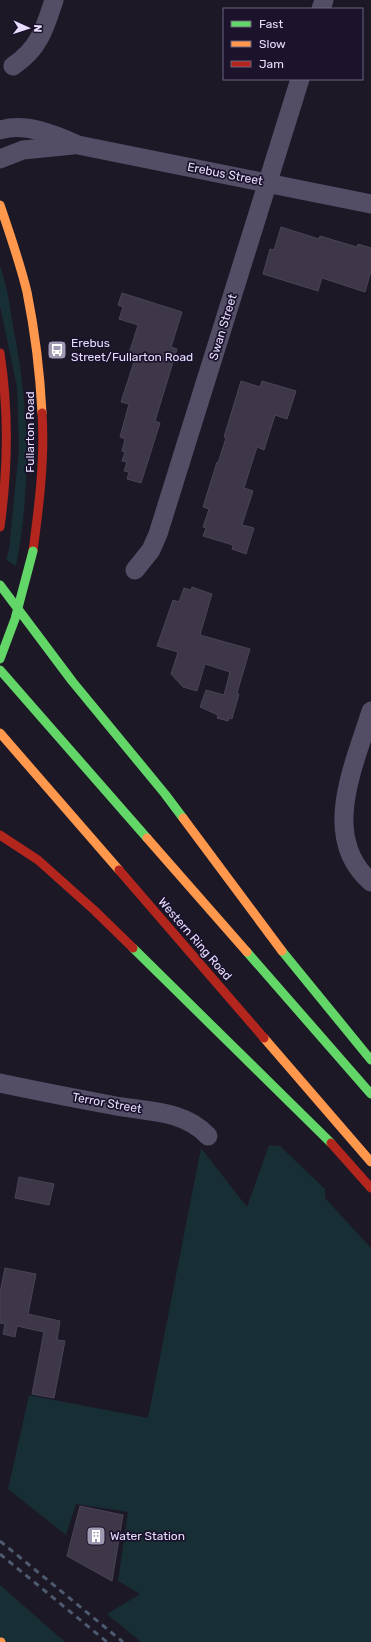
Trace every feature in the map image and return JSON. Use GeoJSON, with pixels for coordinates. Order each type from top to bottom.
{"type":"FeatureCollection","features":[{"type":"Feature","properties":{"kind":"main road","name":"Fullarton Road"},"geometry":{"type":"LineString","coordinates":[[0,205],[24,279],[31,307],[41,376],[43,449],[41,492],[33,551],[18,612],[0,659]]}},
{"type":"Feature","properties":{"kind":"main road"},"geometry":{"type":"LineString","coordinates":[[0,353],[7,410],[8,434],[3,511],[0,527]]}},
{"type":"Feature","properties":{"kind":"main road"},"geometry":{"type":"LineString","coordinates":[[0,585],[55,659],[165,794],[266,931],[371,1060]]}},
{"type":"Feature","properties":{"kind":"main road"},"geometry":{"type":"LineString","coordinates":[[0,670],[371,1094]]}},
{"type":"Feature","properties":{"kind":"main road","name":"Western Ring Road"},"geometry":{"type":"LineString","coordinates":[[0,733],[371,1162]]}},
{"type":"Feature","properties":{"kind":"main road"},"geometry":{"type":"LineString","coordinates":[[0,835],[38,860],[109,924],[320,1131],[371,1188]]}},
{"type":"Feature","properties":{"kind":"street"},"geometry":{"type":"LineString","coordinates":[[13,66],[25,59],[35,47],[47,24],[54,0]]}},
{"type":"Feature","properties":{"kind":"street","name":"Swan Street"},"geometry":{"type":"LineString","coordinates":[[135,570],[151,550],[158,534],[300,80]]}},
{"type":"Feature","properties":{"kind":"street","name":"Erebus Street"},"geometry":{"type":"LineString","coordinates":[[0,130],[15,128],[29,129],[54,135],[78,145],[371,204]]}},
{"type":"Feature","properties":{"kind":"street","name":"Erebus Street"},"geometry":{"type":"LineString","coordinates":[[0,159],[15,152],[33,148],[78,145]]}},
{"type":"Feature","properties":{"kind":"street"},"geometry":{"type":"LineString","coordinates":[[371,711],[345,795],[343,830],[349,854],[371,882]]}},
{"type":"Feature","properties":{"kind":"street","name":"Terror Street"},"geometry":{"type":"LineString","coordinates":[[0,1082],[113,1106],[174,1115],[200,1128],[208,1136]]}},
{"type":"Feature","properties":{"kind":"green space"},"geometry":{"type":"Polygon","coordinates":[[[0,266],[8,296],[18,356],[25,416],[25,506],[16,566],[6,560],[9,549],[19,449],[17,387],[0,306],[0,266]]]}},
{"type":"Feature","properties":{"kind":"green space"},"geometry":{"type":"Polygon","coordinates":[[[269,1145],[280,1146],[325,1189],[325,1198],[371,1248],[371,1642],[141,1642],[107,1614],[140,1594],[118,1581],[128,1512],[76,1504],[66,1535],[8,1489],[29,1395],[148,1418],[201,1148],[247,1207],[269,1145]]]}},
{"type":"Feature","properties":{"kind":"green space"},"geometry":{"type":"Polygon","coordinates":[[[0,1585],[65,1642],[5,1642],[0,1638],[0,1585]]]}},
{"type":"Feature","properties":{"kind":"building"},"geometry":{"type":"Polygon","coordinates":[[[281,227],[319,239],[320,236],[357,247],[358,244],[371,248],[371,271],[365,292],[322,278],[318,291],[263,274],[270,249],[274,250],[281,227]]]}},
{"type":"Feature","properties":{"kind":"building"},"geometry":{"type":"Polygon","coordinates":[[[122,293],[182,312],[171,347],[177,349],[155,421],[160,423],[141,483],[127,479],[129,472],[124,471],[127,462],[122,461],[125,452],[122,451],[125,439],[120,437],[129,404],[121,402],[135,359],[128,357],[138,325],[119,319],[123,307],[118,305],[122,293]]]}},
{"type":"Feature","properties":{"kind":"building"},"geometry":{"type":"Polygon","coordinates":[[[241,381],[260,387],[262,381],[296,391],[287,419],[275,415],[264,450],[257,447],[244,488],[253,491],[242,525],[254,528],[246,554],[232,549],[233,545],[203,536],[206,528],[203,527],[209,509],[203,507],[226,438],[224,437],[241,381]]]}},
{"type":"Feature","properties":{"kind":"building"},"geometry":{"type":"Polygon","coordinates":[[[192,587],[212,594],[200,635],[250,649],[237,693],[239,694],[232,719],[229,718],[228,721],[217,718],[218,715],[200,707],[206,690],[224,695],[230,672],[205,664],[197,691],[183,687],[171,674],[178,652],[157,646],[173,600],[179,602],[184,588],[191,590],[192,587]]]}},
{"type":"Feature","properties":{"kind":"building"},"geometry":{"type":"Polygon","coordinates":[[[19,1177],[54,1184],[49,1205],[15,1198],[19,1177]]]}},
{"type":"Feature","properties":{"kind":"building"},"geometry":{"type":"Polygon","coordinates":[[[5,1268],[36,1274],[28,1314],[60,1321],[57,1340],[65,1341],[54,1398],[32,1394],[44,1332],[17,1326],[15,1337],[3,1334],[5,1324],[0,1323],[0,1293],[5,1268]]]}},
{"type":"Feature","properties":{"kind":"building","name":"Water Station"},"geometry":{"type":"Polygon","coordinates":[[[80,1506],[123,1515],[112,1581],[67,1556],[80,1506]]]}},
{"type":"Feature","properties":{"kind":"railway"},"geometry":{"type":"LineString","coordinates":[[0,1541],[123,1642]]}},
{"type":"Feature","properties":{"kind":"railway"},"geometry":{"type":"LineString","coordinates":[[0,1554],[107,1642]]}},
{"type":"Feature","properties":{"kind":"traffic: fast"},"geometry":{"type":"LineString","coordinates":[[0,659],[15,619],[33,551]]}},
{"type":"Feature","properties":{"kind":"traffic: fast"},"geometry":{"type":"LineString","coordinates":[[0,585],[72,681],[183,818]]}},
{"type":"Feature","properties":{"kind":"traffic: fast"},"geometry":{"type":"LineString","coordinates":[[0,670],[147,838]]}},
{"type":"Feature","properties":{"kind":"traffic: fast"},"geometry":{"type":"LineString","coordinates":[[133,948],[331,1143]]}},
{"type":"Feature","properties":{"kind":"traffic: fast"},"geometry":{"type":"LineString","coordinates":[[282,951],[371,1060]]}},
{"type":"Feature","properties":{"kind":"traffic: fast"},"geometry":{"type":"LineString","coordinates":[[247,952],[371,1094]]}},
{"type":"Feature","properties":{"kind":"traffic: slow"},"geometry":{"type":"LineString","coordinates":[[0,205],[27,292],[37,352],[42,413]]}},
{"type":"Feature","properties":{"kind":"traffic: slow"},"geometry":{"type":"LineString","coordinates":[[0,733],[119,870]]}},
{"type":"Feature","properties":{"kind":"traffic: slow"},"geometry":{"type":"LineString","coordinates":[[183,818],[282,951]]}},
{"type":"Feature","properties":{"kind":"traffic: slow"},"geometry":{"type":"LineString","coordinates":[[147,838],[247,952]]}},
{"type":"Feature","properties":{"kind":"traffic: slow"},"geometry":{"type":"LineString","coordinates":[[264,1038],[371,1162]]}},
{"type":"Feature","properties":{"kind":"traffic: jam"},"geometry":{"type":"LineString","coordinates":[[0,353],[6,418],[5,484],[0,527]]}},
{"type":"Feature","properties":{"kind":"traffic: jam"},"geometry":{"type":"LineString","coordinates":[[33,551],[42,465],[42,413]]}},
{"type":"Feature","properties":{"kind":"traffic: jam"},"geometry":{"type":"LineString","coordinates":[[0,835],[38,860],[94,910],[133,948]]}},
{"type":"Feature","properties":{"kind":"traffic: jam"},"geometry":{"type":"LineString","coordinates":[[119,870],[264,1038]]}},
{"type":"Feature","properties":{"kind":"traffic: jam"},"geometry":{"type":"LineString","coordinates":[[331,1143],[371,1188]]}},
{"type":"Feature","properties":{"kind":"place","name":"Erebus Street/Fullarton Road"},"geometry":{"type":"Point","coordinates":[57,350]}},
{"type":"Feature","properties":{"kind":"place","name":"Water Station"},"geometry":{"type":"Point","coordinates":[96,1536]}}]}
